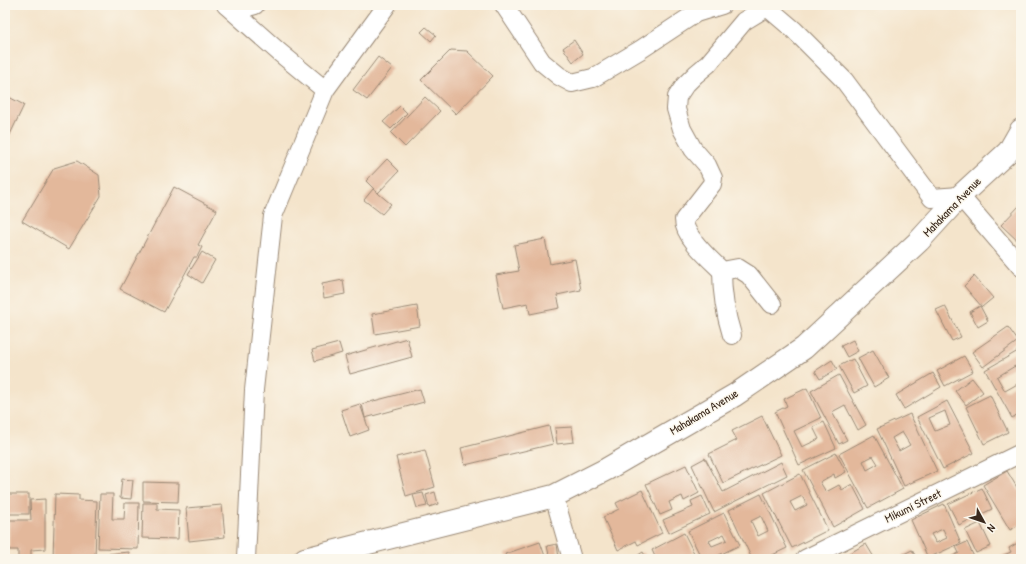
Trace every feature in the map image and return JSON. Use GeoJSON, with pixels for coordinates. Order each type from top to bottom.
{"type":"FeatureCollection","features":[{"type":"Feature","properties":{"kind":"street"},"geometry":{"type":"LineString","coordinates":[[226,5],[244,8],[254,5]]}},
{"type":"Feature","properties":{"kind":"street"},"geometry":{"type":"LineString","coordinates":[[226,5],[325,90]]}},
{"type":"Feature","properties":{"kind":"street"},"geometry":{"type":"LineString","coordinates":[[246,559],[254,390],[273,216],[325,90],[388,5]]}},
{"type":"Feature","properties":{"kind":"street"},"geometry":{"type":"LineString","coordinates":[[504,5],[542,62],[559,76],[572,83],[593,78],[640,50],[696,12],[722,5]]}},
{"type":"Feature","properties":{"kind":"street"},"geometry":{"type":"LineString","coordinates":[[732,335],[726,317],[723,297],[722,271],[705,254],[686,230],[684,224],[686,217],[712,184],[714,178],[707,165],[693,149],[682,129],[676,104],[685,85],[708,64],[744,21],[762,6],[794,30],[844,80],[932,198],[960,196],[1021,267]]}},
{"type":"Feature","properties":{"kind":"street","name":"Mahakama Avenue"},"geometry":{"type":"LineString","coordinates":[[306,559],[554,496],[607,469],[735,395],[804,348],[919,241],[960,196],[1009,151],[1021,130]]}},
{"type":"Feature","properties":{"kind":"street"},"geometry":{"type":"LineString","coordinates":[[722,271],[738,268],[749,275],[772,304]]}},
{"type":"Feature","properties":{"kind":"street","name":"Mikumi Street"},"geometry":{"type":"LineString","coordinates":[[805,559],[1021,453]]}},
{"type":"Feature","properties":{"kind":"street"},"geometry":{"type":"LineString","coordinates":[[554,496],[572,559]]}},
{"type":"Feature","properties":{"kind":"building"},"geometry":{"type":"Polygon","coordinates":[[[426,27],[436,35],[431,41],[421,32],[426,27]]]}},
{"type":"Feature","properties":{"kind":"building"},"geometry":{"type":"Polygon","coordinates":[[[574,40],[583,54],[573,62],[563,48],[574,40]]]}},
{"type":"Feature","properties":{"kind":"building"},"geometry":{"type":"Polygon","coordinates":[[[451,50],[467,51],[493,76],[456,114],[421,80],[451,50]]]}},
{"type":"Feature","properties":{"kind":"building"},"geometry":{"type":"Polygon","coordinates":[[[378,57],[392,68],[367,100],[353,90],[378,57]]]}},
{"type":"Feature","properties":{"kind":"building"},"geometry":{"type":"Polygon","coordinates":[[[5,95],[24,105],[5,145],[5,95]]]}},
{"type":"Feature","properties":{"kind":"building"},"geometry":{"type":"Polygon","coordinates":[[[425,97],[440,111],[405,147],[391,133],[425,97]]]}},
{"type":"Feature","properties":{"kind":"building"},"geometry":{"type":"Polygon","coordinates":[[[400,106],[407,113],[391,129],[383,122],[400,106]]]}},
{"type":"Feature","properties":{"kind":"building"},"geometry":{"type":"Polygon","coordinates":[[[387,159],[399,171],[378,193],[366,181],[387,159]]]}},
{"type":"Feature","properties":{"kind":"building"},"geometry":{"type":"Polygon","coordinates":[[[77,161],[99,175],[101,196],[69,249],[22,221],[54,168],[77,161]]]}},
{"type":"Feature","properties":{"kind":"building"},"geometry":{"type":"Polygon","coordinates":[[[174,187],[217,210],[198,245],[202,247],[197,257],[194,257],[164,312],[120,289],[174,187]]]}},
{"type":"Feature","properties":{"kind":"building"},"geometry":{"type":"Polygon","coordinates":[[[373,189],[391,204],[382,214],[364,200],[373,189]]]}},
{"type":"Feature","properties":{"kind":"building"},"geometry":{"type":"Polygon","coordinates":[[[1021,204],[1021,244],[1001,225],[1021,204]]]}},
{"type":"Feature","properties":{"kind":"building"},"geometry":{"type":"Polygon","coordinates":[[[545,239],[550,264],[575,259],[581,290],[557,295],[560,308],[530,314],[528,303],[503,308],[496,275],[519,271],[514,245],[545,239]]]}},
{"type":"Feature","properties":{"kind":"building"},"geometry":{"type":"Polygon","coordinates":[[[202,252],[215,260],[202,283],[188,274],[202,252]]]}},
{"type":"Feature","properties":{"kind":"building"},"geometry":{"type":"Polygon","coordinates":[[[974,276],[993,298],[982,307],[964,286],[974,276]]]}},
{"type":"Feature","properties":{"kind":"building"},"geometry":{"type":"Polygon","coordinates":[[[343,280],[345,294],[324,298],[322,284],[343,280]]]}},
{"type":"Feature","properties":{"kind":"building"},"geometry":{"type":"Polygon","coordinates":[[[417,306],[420,326],[375,334],[372,314],[417,306]]]}},
{"type":"Feature","properties":{"kind":"building"},"geometry":{"type":"Polygon","coordinates":[[[945,306],[961,337],[952,341],[936,310],[945,306]]]}},
{"type":"Feature","properties":{"kind":"building"},"geometry":{"type":"Polygon","coordinates":[[[980,306],[988,321],[978,327],[970,312],[980,306]]]}},
{"type":"Feature","properties":{"kind":"building"},"geometry":{"type":"Polygon","coordinates":[[[1008,327],[1018,341],[983,367],[972,352],[1008,327]]]}},
{"type":"Feature","properties":{"kind":"building"},"geometry":{"type":"Polygon","coordinates":[[[407,338],[412,357],[350,374],[345,356],[407,338]]]}},
{"type":"Feature","properties":{"kind":"building"},"geometry":{"type":"Polygon","coordinates":[[[853,340],[858,351],[847,357],[841,346],[853,340]]]}},
{"type":"Feature","properties":{"kind":"building"},"geometry":{"type":"Polygon","coordinates":[[[339,343],[342,353],[315,361],[312,350],[339,343]]]}},
{"type":"Feature","properties":{"kind":"building"},"geometry":{"type":"Polygon","coordinates":[[[873,350],[889,378],[874,387],[858,358],[873,350]]]}},
{"type":"Feature","properties":{"kind":"building"},"geometry":{"type":"Polygon","coordinates":[[[1018,351],[1021,357],[1021,377],[1015,366],[997,377],[1005,391],[1021,382],[1021,412],[1012,418],[985,370],[1018,351]]]}},
{"type":"Feature","properties":{"kind":"building"},"geometry":{"type":"Polygon","coordinates":[[[964,356],[973,371],[945,386],[937,371],[964,356]]]}},
{"type":"Feature","properties":{"kind":"building"},"geometry":{"type":"Polygon","coordinates":[[[853,359],[867,386],[854,393],[839,366],[853,359]]]}},
{"type":"Feature","properties":{"kind":"building"},"geometry":{"type":"Polygon","coordinates":[[[832,360],[837,369],[820,379],[815,371],[832,360]]]}},
{"type":"Feature","properties":{"kind":"building"},"geometry":{"type":"Polygon","coordinates":[[[933,373],[941,387],[904,409],[896,395],[933,373]]]}},
{"type":"Feature","properties":{"kind":"building"},"geometry":{"type":"Polygon","coordinates":[[[839,375],[866,425],[858,430],[845,405],[832,412],[847,440],[839,444],[811,391],[839,375]]]}},
{"type":"Feature","properties":{"kind":"building"},"geometry":{"type":"Polygon","coordinates":[[[972,378],[983,392],[966,405],[955,391],[972,378]]]}},
{"type":"Feature","properties":{"kind":"building"},"geometry":{"type":"Polygon","coordinates":[[[807,388],[821,418],[794,431],[802,447],[819,439],[813,427],[824,422],[836,448],[799,465],[775,412],[787,406],[784,399],[807,388]]]}},
{"type":"Feature","properties":{"kind":"building"},"geometry":{"type":"Polygon","coordinates":[[[420,389],[424,402],[365,418],[362,404],[420,389]]]}},
{"type":"Feature","properties":{"kind":"building"},"geometry":{"type":"Polygon","coordinates":[[[990,395],[1008,432],[984,444],[966,407],[990,395]]]}},
{"type":"Feature","properties":{"kind":"building"},"geometry":{"type":"Polygon","coordinates":[[[947,401],[974,453],[943,469],[917,417],[947,401]],[[945,411],[929,418],[935,431],[950,425],[945,411]]]}},
{"type":"Feature","properties":{"kind":"building"},"geometry":{"type":"Polygon","coordinates":[[[360,404],[369,430],[350,437],[341,410],[360,404]]]}},
{"type":"Feature","properties":{"kind":"building"},"geometry":{"type":"Polygon","coordinates":[[[910,414],[937,471],[904,486],[877,429],[910,414]],[[902,432],[892,438],[899,451],[910,445],[902,432]]]}},
{"type":"Feature","properties":{"kind":"building"},"geometry":{"type":"Polygon","coordinates":[[[762,416],[781,455],[723,483],[709,454],[737,440],[732,431],[762,416]]]}},
{"type":"Feature","properties":{"kind":"building"},"geometry":{"type":"Polygon","coordinates":[[[549,426],[553,444],[465,465],[461,448],[549,426]]]}},
{"type":"Feature","properties":{"kind":"building"},"geometry":{"type":"Polygon","coordinates":[[[572,427],[574,442],[557,444],[555,428],[572,427]]]}},
{"type":"Feature","properties":{"kind":"building"},"geometry":{"type":"Polygon","coordinates":[[[874,435],[903,489],[868,508],[839,454],[874,435]],[[873,456],[863,461],[867,470],[878,464],[873,456]]]}},
{"type":"Feature","properties":{"kind":"building"},"geometry":{"type":"Polygon","coordinates":[[[425,450],[435,487],[406,496],[396,457],[425,450]]]}},
{"type":"Feature","properties":{"kind":"building"},"geometry":{"type":"Polygon","coordinates":[[[836,453],[846,472],[835,478],[834,474],[820,482],[826,492],[839,485],[842,490],[852,484],[865,509],[833,527],[803,470],[836,453]]]}},
{"type":"Feature","properties":{"kind":"building"},"geometry":{"type":"Polygon","coordinates":[[[705,458],[723,492],[781,462],[787,475],[714,512],[692,465],[705,458]]]}},
{"type":"Feature","properties":{"kind":"building"},"geometry":{"type":"Polygon","coordinates":[[[686,465],[699,493],[684,501],[682,496],[669,502],[672,510],[660,515],[646,484],[686,465]]]}},
{"type":"Feature","properties":{"kind":"building"},"geometry":{"type":"Polygon","coordinates":[[[1007,471],[1021,494],[1021,524],[1010,530],[983,485],[1007,471]]]}},
{"type":"Feature","properties":{"kind":"building"},"geometry":{"type":"Polygon","coordinates":[[[800,474],[828,530],[792,548],[764,493],[800,474]],[[802,496],[790,502],[795,511],[807,505],[802,496]]]}},
{"type":"Feature","properties":{"kind":"building"},"geometry":{"type":"Polygon","coordinates":[[[122,479],[133,480],[131,499],[120,498],[122,479]]]}},
{"type":"Feature","properties":{"kind":"building"},"geometry":{"type":"Polygon","coordinates":[[[143,482],[179,483],[178,502],[143,501],[143,482]]]}},
{"type":"Feature","properties":{"kind":"building"},"geometry":{"type":"Polygon","coordinates":[[[982,488],[992,509],[959,525],[948,504],[982,488]]]}},
{"type":"Feature","properties":{"kind":"building"},"geometry":{"type":"Polygon","coordinates":[[[642,490],[662,533],[638,545],[636,541],[618,550],[603,517],[619,509],[616,503],[642,490]]]}},
{"type":"Feature","properties":{"kind":"building"},"geometry":{"type":"Polygon","coordinates":[[[435,492],[438,504],[429,507],[426,495],[435,492]]]}},
{"type":"Feature","properties":{"kind":"building"},"geometry":{"type":"Polygon","coordinates":[[[423,493],[427,506],[417,508],[413,495],[423,493]]]}},
{"type":"Feature","properties":{"kind":"building"},"geometry":{"type":"Polygon","coordinates":[[[7,494],[29,494],[29,514],[7,514],[7,494]]]}},
{"type":"Feature","properties":{"kind":"building"},"geometry":{"type":"Polygon","coordinates":[[[55,494],[79,495],[79,500],[97,501],[95,558],[53,557],[55,494]]]}},
{"type":"Feature","properties":{"kind":"building"},"geometry":{"type":"Polygon","coordinates":[[[100,494],[113,494],[112,519],[124,519],[125,503],[139,503],[138,549],[98,548],[100,494]]]}},
{"type":"Feature","properties":{"kind":"building"},"geometry":{"type":"Polygon","coordinates":[[[761,494],[787,548],[764,559],[752,559],[729,510],[761,494]],[[761,516],[751,521],[758,536],[768,531],[761,516]]]}},
{"type":"Feature","properties":{"kind":"building"},"geometry":{"type":"Polygon","coordinates":[[[702,496],[710,514],[669,533],[663,520],[693,507],[691,501],[702,496]]]}},
{"type":"Feature","properties":{"kind":"building"},"geometry":{"type":"Polygon","coordinates":[[[45,499],[45,549],[31,550],[31,559],[18,559],[18,550],[9,550],[9,520],[31,520],[30,500],[45,499]]]}},
{"type":"Feature","properties":{"kind":"building"},"geometry":{"type":"Polygon","coordinates":[[[143,503],[157,503],[157,509],[179,510],[178,539],[142,538],[143,503]]]}},
{"type":"Feature","properties":{"kind":"building"},"geometry":{"type":"Polygon","coordinates":[[[944,504],[961,543],[928,558],[911,520],[944,504]],[[943,529],[931,534],[936,543],[947,538],[943,529]]]}},
{"type":"Feature","properties":{"kind":"building"},"geometry":{"type":"Polygon","coordinates":[[[222,505],[225,537],[189,541],[186,508],[222,505]]]}},
{"type":"Feature","properties":{"kind":"building"},"geometry":{"type":"Polygon","coordinates":[[[724,513],[740,545],[711,559],[702,559],[688,531],[724,513]],[[724,534],[709,541],[712,546],[727,540],[724,534]]]}},
{"type":"Feature","properties":{"kind":"building"},"geometry":{"type":"Polygon","coordinates":[[[980,523],[991,546],[976,553],[965,530],[980,523]]]}},
{"type":"Feature","properties":{"kind":"building"},"geometry":{"type":"Polygon","coordinates":[[[684,533],[694,553],[682,559],[667,559],[666,556],[661,559],[656,559],[652,550],[684,533]]]}},
{"type":"Feature","properties":{"kind":"building"},"geometry":{"type":"Polygon","coordinates":[[[1021,541],[1021,559],[994,559],[1011,552],[1009,548],[1021,541]]]}},
{"type":"Feature","properties":{"kind":"building"},"geometry":{"type":"Polygon","coordinates":[[[540,542],[546,559],[507,559],[505,554],[540,542]]]}},
{"type":"Feature","properties":{"kind":"building"},"geometry":{"type":"Polygon","coordinates":[[[967,542],[975,559],[946,559],[959,553],[956,547],[967,542]]]}},
{"type":"Feature","properties":{"kind":"building"},"geometry":{"type":"Polygon","coordinates":[[[557,544],[559,559],[550,559],[547,546],[557,544]]]}},
{"type":"Feature","properties":{"kind":"building"},"geometry":{"type":"Polygon","coordinates":[[[866,544],[875,559],[839,559],[866,544]]]}},
{"type":"Feature","properties":{"kind":"building"},"geometry":{"type":"Polygon","coordinates":[[[912,550],[917,559],[904,559],[902,555],[912,550]]]}},
{"type":"Feature","properties":{"kind":"building"},"geometry":{"type":"Polygon","coordinates":[[[129,552],[129,559],[96,559],[96,555],[129,552]]]}},
{"type":"Feature","properties":{"kind":"building"},"geometry":{"type":"Polygon","coordinates":[[[643,552],[647,559],[632,559],[643,552]]]}}]}
